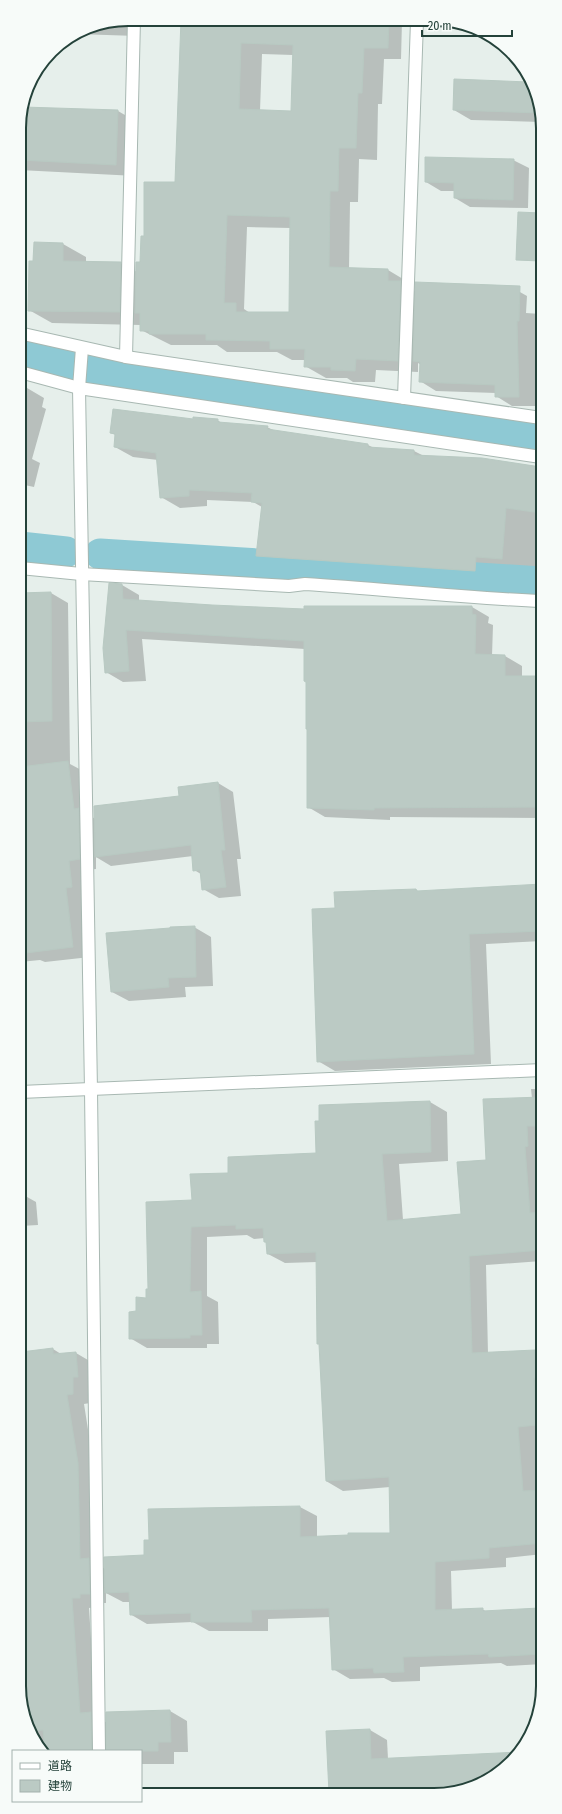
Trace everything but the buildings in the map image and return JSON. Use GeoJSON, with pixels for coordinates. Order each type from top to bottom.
{"type":"FeatureCollection","features":[{"type":"Feature","properties":{"kind":"street"},"geometry":{"type":"LineString","coordinates":[[126,357],[134,26]]}},
{"type":"Feature","properties":{"kind":"street"},"geometry":{"type":"LineString","coordinates":[[404,398],[417,26]]}},
{"type":"Feature","properties":{"kind":"street"},"geometry":{"type":"LineString","coordinates":[[26,335],[81,352],[126,357],[536,417]]}},
{"type":"Feature","properties":{"kind":"street"},"geometry":{"type":"LineString","coordinates":[[81,352],[79,383],[81,574],[91,1090],[99,1750]]}},
{"type":"Feature","properties":{"kind":"street"},"geometry":{"type":"LineString","coordinates":[[26,373],[79,383],[536,455]]}},
{"type":"Feature","properties":{"kind":"street"},"geometry":{"type":"LineString","coordinates":[[26,569],[81,574],[289,586],[305,584],[452,594],[494,599],[536,601]]}},
{"type":"Feature","properties":{"kind":"street"},"geometry":{"type":"LineString","coordinates":[[26,1092],[536,1070]]}},
{"type":"Feature","properties":{"kind":"waterway"},"geometry":{"type":"LineString","coordinates":[[26,354],[64,364],[536,437]]}},
{"type":"Feature","properties":{"kind":"waterway"},"geometry":{"type":"LineString","coordinates":[[26,548],[66,552]]}},
{"type":"Feature","properties":{"kind":"waterway"},"geometry":{"type":"LineString","coordinates":[[100,554],[536,582]]}}]}
